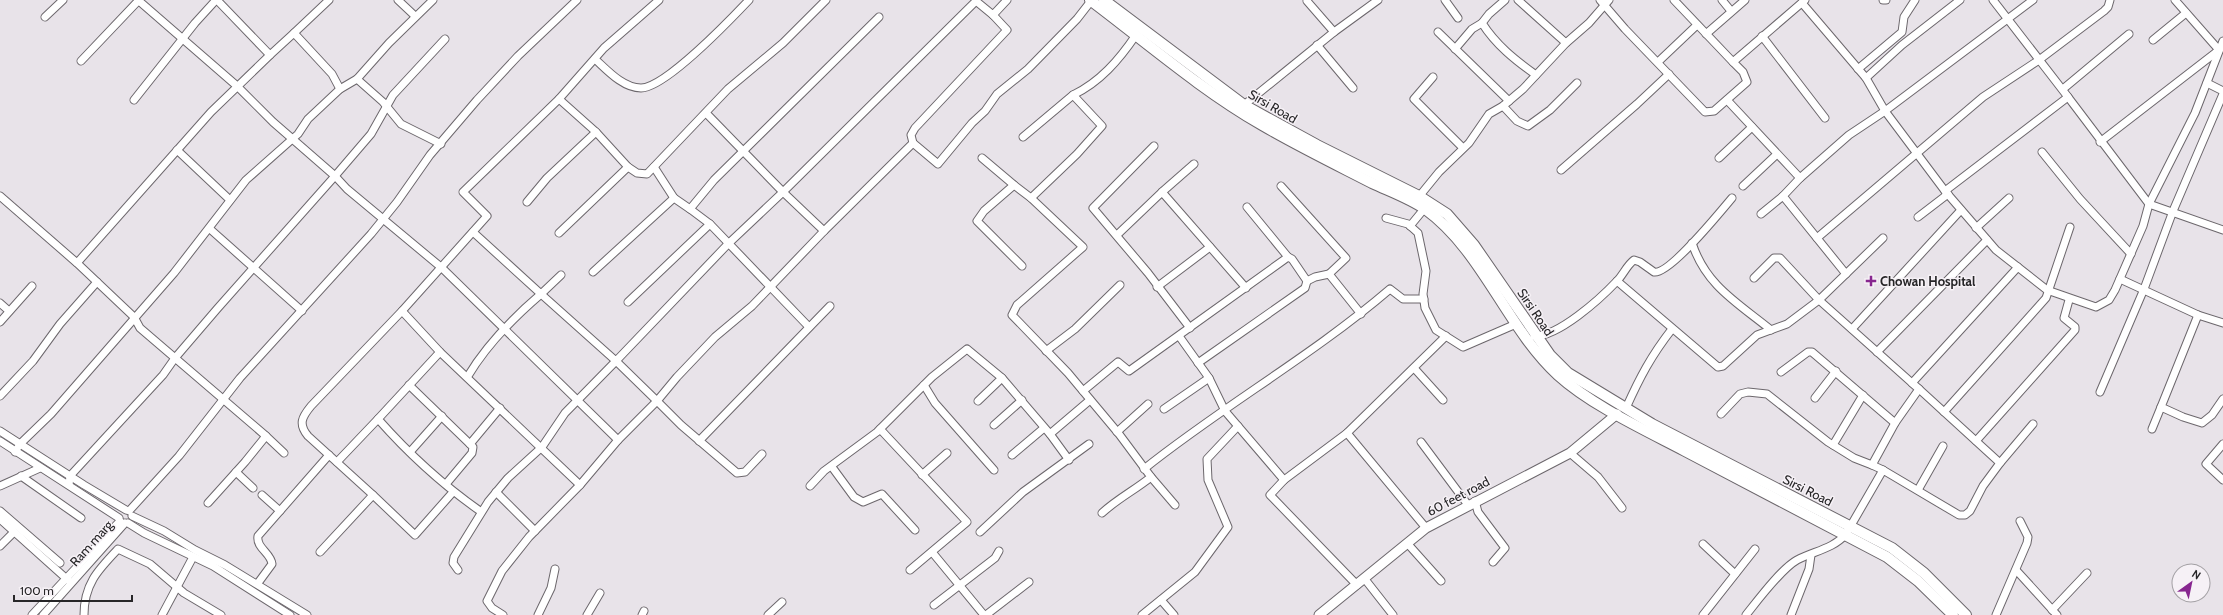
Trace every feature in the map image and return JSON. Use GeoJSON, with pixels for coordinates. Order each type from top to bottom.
{"type":"FeatureCollection","features":[{"type":"Feature","properties":{"kind":"main road","name":"Sirsi Road"},"geometry":{"type":"LineString","coordinates":[[1090,0],[1186,73],[1260,124],[1313,154],[1417,199],[1424,209],[1440,222],[1467,252],[1516,324],[1544,361],[1560,377],[1597,403],[1848,531],[1892,548],[1924,573],[1966,615]]}},
{"type":"Feature","properties":{"kind":"main road","name":"Sirsi Road"},"geometry":{"type":"LineString","coordinates":[[1104,0],[1244,105],[1447,214],[1474,245],[1550,355],[1568,373],[1626,408],[1848,531],[1887,557],[1918,581],[1948,613]]}},
{"type":"Feature","properties":{"kind":"street"},"geometry":{"type":"LineString","coordinates":[[45,17],[63,0]]}},
{"type":"Feature","properties":{"kind":"street"},"geometry":{"type":"LineString","coordinates":[[81,61],[139,0],[237,86],[272,122],[335,176],[347,189],[442,268],[618,440]]}},
{"type":"Feature","properties":{"kind":"street"},"geometry":{"type":"LineString","coordinates":[[134,100],[182,38],[216,0],[270,55]]}},
{"type":"Feature","properties":{"kind":"street"},"geometry":{"type":"LineString","coordinates":[[77,263],[177,150],[237,86],[329,0]]}},
{"type":"Feature","properties":{"kind":"street"},"geometry":{"type":"LineString","coordinates":[[398,0],[415,16]]}},
{"type":"Feature","properties":{"kind":"street"},"geometry":{"type":"LineString","coordinates":[[15,452],[20,444],[51,414],[134,317],[174,273],[210,229],[246,180],[291,138],[298,134],[308,119],[340,89],[357,79],[415,16],[433,0]]}},
{"type":"Feature","properties":{"kind":"street","name":"Ram marg"},"geometry":{"type":"LineString","coordinates":[[43,615],[68,581],[179,456],[222,400],[384,219],[430,155],[441,144],[477,100],[513,62],[577,0]]}},
{"type":"Feature","properties":{"kind":"street"},"geometry":{"type":"LineString","coordinates":[[454,492],[415,535],[302,429],[301,422],[304,415],[442,268],[487,216],[463,192],[559,99],[595,59],[626,28],[659,0]]}},
{"type":"Feature","properties":{"kind":"street"},"geometry":{"type":"LineString","coordinates":[[595,59],[614,76],[627,84],[640,88],[655,84],[670,75],[722,29],[749,0]]}},
{"type":"Feature","properties":{"kind":"street"},"geometry":{"type":"LineString","coordinates":[[559,99],[596,132],[628,166],[637,173],[644,175],[654,167],[728,88],[783,43],[826,0]]}},
{"type":"Feature","properties":{"kind":"street"},"geometry":{"type":"LineString","coordinates":[[993,15],[1007,0]]}},
{"type":"Feature","properties":{"kind":"street"},"geometry":{"type":"LineString","coordinates":[[458,570],[453,563],[454,556],[480,511],[496,492],[542,447],[565,413],[728,244],[783,192],[976,1],[1008,30],[915,128],[910,136],[913,144],[938,164],[972,123],[985,112],[997,94],[1028,70],[1077,19],[1090,0]]}},
{"type":"Feature","properties":{"kind":"street"},"geometry":{"type":"LineString","coordinates":[[1307,0],[1334,32]]}},
{"type":"Feature","properties":{"kind":"street"},"geometry":{"type":"LineString","coordinates":[[1244,105],[1317,45],[1378,0]]}},
{"type":"Feature","properties":{"kind":"street"},"geometry":{"type":"LineString","coordinates":[[1445,0],[1458,18]]}},
{"type":"Feature","properties":{"kind":"street"},"geometry":{"type":"LineString","coordinates":[[1455,49],[1472,29],[1482,23],[1489,14],[1505,0]]}},
{"type":"Feature","properties":{"kind":"street"},"geometry":{"type":"LineString","coordinates":[[1518,0],[1566,43]]}},
{"type":"Feature","properties":{"kind":"street"},"geometry":{"type":"LineString","coordinates":[[1417,199],[1464,148],[1489,114],[1509,101],[1566,43],[1589,23],[1605,2],[1625,29],[1705,112],[1714,111],[1747,82],[1743,72],[1674,0]]}},
{"type":"Feature","properties":{"kind":"street"},"geometry":{"type":"LineString","coordinates":[[1722,0],[1731,11]]}},
{"type":"Feature","properties":{"kind":"street"},"geometry":{"type":"LineString","coordinates":[[1706,34],[1745,0]]}},
{"type":"Feature","properties":{"kind":"street"},"geometry":{"type":"LineString","coordinates":[[1858,69],[1902,32],[1904,17],[1915,0]]}},
{"type":"Feature","properties":{"kind":"street"},"geometry":{"type":"LineString","coordinates":[[1866,78],[1902,46],[1960,0]]}},
{"type":"Feature","properties":{"kind":"street"},"geometry":{"type":"LineString","coordinates":[[1993,0],[2063,89],[2100,142],[2149,204],[2173,211],[2223,230]]}},
{"type":"Feature","properties":{"kind":"street"},"geometry":{"type":"LineString","coordinates":[[1761,214],[1833,148],[2033,0]]}},
{"type":"Feature","properties":{"kind":"street"},"geometry":{"type":"LineString","coordinates":[[1817,238],[1983,97],[2039,60],[2104,11],[2108,7],[2110,0]]}},
{"type":"Feature","properties":{"kind":"street"},"geometry":{"type":"LineString","coordinates":[[2175,0],[2219,50]]}},
{"type":"Feature","properties":{"kind":"street"},"geometry":{"type":"LineString","coordinates":[[1733,62],[1804,1],[1866,78],[1885,111],[1946,193],[1987,240],[2048,291],[2069,300],[2096,307],[2109,300],[2120,279],[2143,226],[2149,204],[2195,113],[2223,41]]}},
{"type":"Feature","properties":{"kind":"street"},"geometry":{"type":"LineString","coordinates":[[2153,40],[2186,13]]}},
{"type":"Feature","properties":{"kind":"street"},"geometry":{"type":"LineString","coordinates":[[690,209],[714,180],[879,17]]}},
{"type":"Feature","properties":{"kind":"street"},"geometry":{"type":"LineString","coordinates":[[1482,23],[1493,40],[1515,60],[1536,74]]}},
{"type":"Feature","properties":{"kind":"street"},"geometry":{"type":"LineString","coordinates":[[1658,62],[1697,24]]}},
{"type":"Feature","properties":{"kind":"street"},"geometry":{"type":"LineString","coordinates":[[1438,32],[1509,101]]}},
{"type":"Feature","properties":{"kind":"street"},"geometry":{"type":"LineString","coordinates":[[294,33],[332,74],[340,89]]}},
{"type":"Feature","properties":{"kind":"street"},"geometry":{"type":"LineString","coordinates":[[2063,89],[2129,34]]}},
{"type":"Feature","properties":{"kind":"street"},"geometry":{"type":"LineString","coordinates":[[1023,137],[1073,95],[1085,89],[1107,71],[1136,35]]}},
{"type":"Feature","properties":{"kind":"street"},"geometry":{"type":"LineString","coordinates":[[1762,36],[1825,118]]}},
{"type":"Feature","properties":{"kind":"street"},"geometry":{"type":"LineString","coordinates":[[69,485],[70,476],[163,375],[174,358],[335,176],[370,134],[387,108],[393,95],[445,39]]}},
{"type":"Feature","properties":{"kind":"street"},"geometry":{"type":"LineString","coordinates":[[1317,45],[1353,88]]}},
{"type":"Feature","properties":{"kind":"street"},"geometry":{"type":"LineString","coordinates":[[2100,142],[2219,50]]}},
{"type":"Feature","properties":{"kind":"street"},"geometry":{"type":"LineString","coordinates":[[1561,170],[1669,74]]}},
{"type":"Feature","properties":{"kind":"street"},"geometry":{"type":"LineString","coordinates":[[1433,77],[1414,99],[1464,148]]}},
{"type":"Feature","properties":{"kind":"street"},"geometry":{"type":"LineString","coordinates":[[357,79],[401,124],[441,144]]}},
{"type":"Feature","properties":{"kind":"street"},"geometry":{"type":"LineString","coordinates":[[1503,106],[1516,121],[1528,126],[1550,110],[1577,83]]}},
{"type":"Feature","properties":{"kind":"street"},"geometry":{"type":"LineString","coordinates":[[2207,83],[2223,91]]}},
{"type":"Feature","properties":{"kind":"street"},"geometry":{"type":"LineString","coordinates":[[2100,392],[2144,289],[2173,211],[2223,94]]}},
{"type":"Feature","properties":{"kind":"street"},"geometry":{"type":"LineString","coordinates":[[1031,198],[1102,126],[1073,95]]}},
{"type":"Feature","properties":{"kind":"street"},"geometry":{"type":"LineString","coordinates":[[1918,217],[1946,193],[2068,97]]}},
{"type":"Feature","properties":{"kind":"street"},"geometry":{"type":"LineString","coordinates":[[1727,100],[1776,155],[1800,178]]}},
{"type":"Feature","properties":{"kind":"street"},"geometry":{"type":"LineString","coordinates":[[706,113],[744,151],[758,169],[824,231]]}},
{"type":"Feature","properties":{"kind":"street"},"geometry":{"type":"LineString","coordinates":[[1719,158],[1752,128]]}},
{"type":"Feature","properties":{"kind":"street"},"geometry":{"type":"LineString","coordinates":[[527,202],[547,178],[596,132]]}},
{"type":"Feature","properties":{"kind":"street"},"geometry":{"type":"LineString","coordinates":[[503,615],[492,608],[487,601],[489,594],[502,571],[535,531],[580,485],[618,440],[657,401],[676,377],[715,337],[752,306],[824,231],[913,144]]}},
{"type":"Feature","properties":{"kind":"street"},"geometry":{"type":"LineString","coordinates":[[1154,146],[1093,208],[1117,235],[1190,328]]}},
{"type":"Feature","properties":{"kind":"street"},"geometry":{"type":"LineString","coordinates":[[177,150],[230,200]]}},
{"type":"Feature","properties":{"kind":"street"},"geometry":{"type":"LineString","coordinates":[[2042,152],[2080,199],[2131,254]]}},
{"type":"Feature","properties":{"kind":"street"},"geometry":{"type":"LineString","coordinates":[[1743,186],[1776,155]]}},
{"type":"Feature","properties":{"kind":"street"},"geometry":{"type":"LineString","coordinates":[[982,158],[1031,198],[1083,247],[1017,305],[1012,315],[1083,391],[1117,432],[1144,469],[1175,505]]}},
{"type":"Feature","properties":{"kind":"street"},"geometry":{"type":"LineString","coordinates":[[1117,235],[1194,164]]}},
{"type":"Feature","properties":{"kind":"street"},"geometry":{"type":"LineString","coordinates":[[559,234],[628,166]]}},
{"type":"Feature","properties":{"kind":"street"},"geometry":{"type":"LineString","coordinates":[[654,167],[674,198],[710,224],[809,327]]}},
{"type":"Feature","properties":{"kind":"street"},"geometry":{"type":"LineString","coordinates":[[1014,185],[984,211],[977,222],[1022,266]]}},
{"type":"Feature","properties":{"kind":"street"},"geometry":{"type":"LineString","coordinates":[[1198,363],[1305,288],[1307,281],[1315,277],[1328,274],[1346,258],[1280,186]]}},
{"type":"Feature","properties":{"kind":"street"},"geometry":{"type":"LineString","coordinates":[[1162,192],[1246,288]]}},
{"type":"Feature","properties":{"kind":"street"},"geometry":{"type":"LineString","coordinates":[[1782,196],[1846,274]]}},
{"type":"Feature","properties":{"kind":"street"},"geometry":{"type":"LineString","coordinates":[[1,198],[77,263],[134,317],[140,328],[284,453]]}},
{"type":"Feature","properties":{"kind":"street"},"geometry":{"type":"LineString","coordinates":[[593,272],[674,198]]}},
{"type":"Feature","properties":{"kind":"street"},"geometry":{"type":"LineString","coordinates":[[1526,336],[1537,336],[1553,332],[1566,324],[1617,281],[1634,260],[1654,272],[1659,272],[1681,255],[1732,198]]}},
{"type":"Feature","properties":{"kind":"street"},"geometry":{"type":"LineString","coordinates":[[1976,228],[2009,198]]}},
{"type":"Feature","properties":{"kind":"street"},"geometry":{"type":"LineString","coordinates":[[1247,207],[1288,257],[1292,259],[1307,281]]}},
{"type":"Feature","properties":{"kind":"street"},"geometry":{"type":"LineString","coordinates":[[1410,226],[1424,209]]}},
{"type":"Feature","properties":{"kind":"street"},"geometry":{"type":"LineString","coordinates":[[1852,329],[1961,210]]}},
{"type":"Feature","properties":{"kind":"street"},"geometry":{"type":"LineString","coordinates":[[1386,218],[1410,226],[1418,233],[1426,271],[1423,288],[1425,308],[1436,330],[1463,347],[1516,324]]}},
{"type":"Feature","properties":{"kind":"street"},"geometry":{"type":"LineString","coordinates":[[628,302],[710,224]]}},
{"type":"Feature","properties":{"kind":"street"},"geometry":{"type":"LineString","coordinates":[[1944,412],[2046,298],[2070,227]]}},
{"type":"Feature","properties":{"kind":"street"},"geometry":{"type":"LineString","coordinates":[[210,229],[302,311]]}},
{"type":"Feature","properties":{"kind":"street"},"geometry":{"type":"LineString","coordinates":[[473,232],[616,361],[699,441],[737,473],[745,472],[762,454]]}},
{"type":"Feature","properties":{"kind":"street"},"geometry":{"type":"LineString","coordinates":[[1617,281],[1718,367],[1723,366],[1757,335],[1796,319],[1819,300],[1883,238]]}},
{"type":"Feature","properties":{"kind":"street"},"geometry":{"type":"LineString","coordinates":[[1877,352],[1987,240]]}},
{"type":"Feature","properties":{"kind":"street"},"geometry":{"type":"LineString","coordinates":[[1692,243],[1704,271],[1713,282],[1771,330]]}},
{"type":"Feature","properties":{"kind":"street"},"geometry":{"type":"LineString","coordinates":[[1158,287],[1210,247]]}},
{"type":"Feature","properties":{"kind":"street"},"geometry":{"type":"LineString","coordinates":[[1083,391],[1118,362],[1129,371],[1288,257]]}},
{"type":"Feature","properties":{"kind":"street"},"geometry":{"type":"LineString","coordinates":[[1754,278],[1774,258],[1780,258],[1819,300],[2000,463]]}},
{"type":"Feature","properties":{"kind":"street"},"geometry":{"type":"LineString","coordinates":[[1912,383],[2018,267]]}},
{"type":"Feature","properties":{"kind":"street"},"geometry":{"type":"LineString","coordinates":[[1328,274],[1361,314]]}},
{"type":"Feature","properties":{"kind":"street"},"geometry":{"type":"LineString","coordinates":[[468,376],[477,360],[505,328],[519,313],[561,275]]}},
{"type":"Feature","properties":{"kind":"street"},"geometry":{"type":"LineString","coordinates":[[2120,279],[2198,315],[2223,323]]}},
{"type":"Feature","properties":{"kind":"street"},"geometry":{"type":"LineString","coordinates":[[0,396],[34,361],[60,324],[96,282]]}},
{"type":"Feature","properties":{"kind":"street"},"geometry":{"type":"LineString","coordinates":[[1046,351],[1075,330],[1120,285]]}},
{"type":"Feature","properties":{"kind":"street"},"geometry":{"type":"LineString","coordinates":[[0,322],[32,286]]}},
{"type":"Feature","properties":{"kind":"street"},"geometry":{"type":"LineString","coordinates":[[1144,469],[1194,429],[1225,411],[1361,314],[1390,289],[1403,299],[1424,299]]}},
{"type":"Feature","properties":{"kind":"street"},"geometry":{"type":"LineString","coordinates":[[1976,441],[2075,330],[2075,327],[2064,318],[2069,300]]}},
{"type":"Feature","properties":{"kind":"street"},"geometry":{"type":"LineString","coordinates":[[0,303],[9,311]]}},
{"type":"Feature","properties":{"kind":"street"},"geometry":{"type":"LineString","coordinates":[[699,441],[830,306]]}},
{"type":"Feature","properties":{"kind":"street"},"geometry":{"type":"LineString","coordinates":[[402,311],[440,352],[468,376],[580,485]]}},
{"type":"Feature","properties":{"kind":"street"},"geometry":{"type":"LineString","coordinates":[[2152,429],[2198,315]]}},
{"type":"Feature","properties":{"kind":"street"},"geometry":{"type":"LineString","coordinates":[[1626,408],[1641,373],[1654,352],[1672,329]]}},
{"type":"Feature","properties":{"kind":"street"},"geometry":{"type":"LineString","coordinates":[[1179,336],[1209,378],[1225,411],[1284,480]]}},
{"type":"Feature","properties":{"kind":"street"},"geometry":{"type":"LineString","coordinates":[[1393,615],[1360,581],[1270,495],[1284,480],[1347,433],[1372,406],[1414,368],[1446,336]]}},
{"type":"Feature","properties":{"kind":"street"},"geometry":{"type":"LineString","coordinates":[[810,486],[824,471],[832,467],[880,429],[924,385],[968,349],[1002,378],[1022,400],[1070,460]]}},
{"type":"Feature","properties":{"kind":"street"},"geometry":{"type":"LineString","coordinates":[[337,462],[440,352]]}},
{"type":"Feature","properties":{"kind":"street"},"geometry":{"type":"LineString","coordinates":[[1781,372],[1808,352],[1816,354],[1895,423]]}},
{"type":"Feature","properties":{"kind":"street"},"geometry":{"type":"LineString","coordinates":[[1414,368],[1443,400]]}},
{"type":"Feature","properties":{"kind":"street"},"geometry":{"type":"LineString","coordinates":[[1815,398],[1836,371]]}},
{"type":"Feature","properties":{"kind":"street"},"geometry":{"type":"LineString","coordinates":[[978,401],[1002,378]]}},
{"type":"Feature","properties":{"kind":"street"},"geometry":{"type":"LineString","coordinates":[[1164,409],[1209,378]]}},
{"type":"Feature","properties":{"kind":"street"},"geometry":{"type":"LineString","coordinates":[[409,385],[473,447],[472,453],[446,484]]}},
{"type":"Feature","properties":{"kind":"street"},"geometry":{"type":"LineString","coordinates":[[924,385],[935,403],[994,470]]}},
{"type":"Feature","properties":{"kind":"street"},"geometry":{"type":"LineString","coordinates":[[1872,465],[1895,423],[1919,389]]}},
{"type":"Feature","properties":{"kind":"street"},"geometry":{"type":"LineString","coordinates":[[1721,414],[1740,394],[1748,392],[1767,394],[1833,445],[1883,470],[1958,515],[1966,515],[1970,511],[1983,486],[2000,463],[2033,424]]}},
{"type":"Feature","properties":{"kind":"street"},"geometry":{"type":"LineString","coordinates":[[1833,445],[1863,395]]}},
{"type":"Feature","properties":{"kind":"street"},"geometry":{"type":"LineString","coordinates":[[2161,407],[2183,417],[2202,423],[2212,416],[2223,399]]}},
{"type":"Feature","properties":{"kind":"street"},"geometry":{"type":"LineString","coordinates":[[994,425],[1022,400]]}},
{"type":"Feature","properties":{"kind":"street"},"geometry":{"type":"LineString","coordinates":[[1050,434],[1090,400]]}},
{"type":"Feature","properties":{"kind":"street"},"geometry":{"type":"LineString","coordinates":[[1117,432],[1148,404]]}},
{"type":"Feature","properties":{"kind":"street"},"geometry":{"type":"LineString","coordinates":[[470,444],[500,408]]}},
{"type":"Feature","properties":{"kind":"street","name":"60 feet road"},"geometry":{"type":"LineString","coordinates":[[1319,615],[1426,528],[1570,453],[1617,414]]}},
{"type":"Feature","properties":{"kind":"street"},"geometry":{"type":"LineString","coordinates":[[410,452],[442,416]]}},
{"type":"Feature","properties":{"kind":"street"},"geometry":{"type":"LineString","coordinates":[[378,419],[410,452],[454,492],[480,511]]}},
{"type":"Feature","properties":{"kind":"street"},"geometry":{"type":"LineString","coordinates":[[1142,615],[1195,572],[1228,527],[1208,480],[1207,459],[1238,426]]}},
{"type":"Feature","properties":{"kind":"street"},"geometry":{"type":"LineString","coordinates":[[1012,455],[1044,428]]}},
{"type":"Feature","properties":{"kind":"street"},"geometry":{"type":"LineString","coordinates":[[880,429],[967,522],[910,570]]}},
{"type":"Feature","properties":{"kind":"street"},"geometry":{"type":"LineString","coordinates":[[0,431],[70,476],[125,517],[164,531],[195,550],[258,583],[307,615]]}},
{"type":"Feature","properties":{"kind":"street"},"geometry":{"type":"LineString","coordinates":[[1347,433],[1426,528]]}},
{"type":"Feature","properties":{"kind":"street"},"geometry":{"type":"LineString","coordinates":[[208,503],[266,436]]}},
{"type":"Feature","properties":{"kind":"street"},"geometry":{"type":"LineString","coordinates":[[0,441],[40,468],[193,557],[213,566],[290,615]]}},
{"type":"Feature","properties":{"kind":"street"},"geometry":{"type":"LineString","coordinates":[[1421,442],[1472,503],[1505,548],[1493,562]]}},
{"type":"Feature","properties":{"kind":"street"},"geometry":{"type":"LineString","coordinates":[[980,532],[1023,492],[1070,460],[1089,444]]}},
{"type":"Feature","properties":{"kind":"street"},"geometry":{"type":"LineString","coordinates":[[2223,444],[2206,464],[2223,480]]}},
{"type":"Feature","properties":{"kind":"street"},"geometry":{"type":"LineString","coordinates":[[1918,490],[1943,446]]}},
{"type":"Feature","properties":{"kind":"street"},"geometry":{"type":"LineString","coordinates":[[922,475],[947,453]]}},
{"type":"Feature","properties":{"kind":"street"},"geometry":{"type":"LineString","coordinates":[[1570,453],[1602,482],[1622,508]]}},
{"type":"Feature","properties":{"kind":"street"},"geometry":{"type":"LineString","coordinates":[[258,583],[272,564],[272,560],[259,544],[258,536],[329,455]]}},
{"type":"Feature","properties":{"kind":"street"},"geometry":{"type":"LineString","coordinates":[[832,467],[854,497],[863,502],[882,494],[915,530]]}},
{"type":"Feature","properties":{"kind":"street"},"geometry":{"type":"LineString","coordinates":[[0,486],[40,468]]}},
{"type":"Feature","properties":{"kind":"street"},"geometry":{"type":"LineString","coordinates":[[1746,615],[1778,577],[1796,560],[1839,542],[1848,531],[1883,470]]}},
{"type":"Feature","properties":{"kind":"street"},"geometry":{"type":"LineString","coordinates":[[236,472],[254,488]]}},
{"type":"Feature","properties":{"kind":"street"},"geometry":{"type":"LineString","coordinates":[[21,476],[81,518]]}},
{"type":"Feature","properties":{"kind":"street"},"geometry":{"type":"LineString","coordinates":[[1102,513],[1112,504],[1133,492],[1151,477]]}},
{"type":"Feature","properties":{"kind":"street"},"geometry":{"type":"LineString","coordinates":[[496,492],[535,531]]}},
{"type":"Feature","properties":{"kind":"street"},"geometry":{"type":"LineString","coordinates":[[320,552],[373,495]]}},
{"type":"Feature","properties":{"kind":"street"},"geometry":{"type":"LineString","coordinates":[[262,496],[280,511]]}},
{"type":"Feature","properties":{"kind":"street"},"geometry":{"type":"LineString","coordinates":[[0,511],[60,563]]}},
{"type":"Feature","properties":{"kind":"street"},"geometry":{"type":"LineString","coordinates":[[0,519],[13,533],[68,581],[32,615]]}},
{"type":"Feature","properties":{"kind":"street"},"geometry":{"type":"LineString","coordinates":[[1996,615],[2027,543],[2028,537],[2020,521]]}},
{"type":"Feature","properties":{"kind":"street"},"geometry":{"type":"LineString","coordinates":[[0,546],[13,533]]}},
{"type":"Feature","properties":{"kind":"street"},"geometry":{"type":"LineString","coordinates":[[1406,543],[1441,582]]}},
{"type":"Feature","properties":{"kind":"street"},"geometry":{"type":"LineString","coordinates":[[1703,544],[1735,574]]}},
{"type":"Feature","properties":{"kind":"street"},"geometry":{"type":"LineString","coordinates":[[84,615],[87,587],[100,568],[118,549],[150,564],[178,586],[184,593],[221,615]]}},
{"type":"Feature","properties":{"kind":"street"},"geometry":{"type":"LineString","coordinates":[[1703,615],[1755,549]]}},
{"type":"Feature","properties":{"kind":"street"},"geometry":{"type":"LineString","coordinates":[[934,605],[995,558],[999,551]]}},
{"type":"Feature","properties":{"kind":"street"},"geometry":{"type":"LineString","coordinates":[[932,552],[985,615],[1029,582]]}},
{"type":"Feature","properties":{"kind":"street"},"geometry":{"type":"LineString","coordinates":[[1792,615],[1809,569],[1811,555]]}},
{"type":"Feature","properties":{"kind":"street"},"geometry":{"type":"LineString","coordinates":[[162,615],[193,557]]}},
{"type":"Feature","properties":{"kind":"street"},"geometry":{"type":"LineString","coordinates":[[538,615],[551,588],[555,569]]}},
{"type":"Feature","properties":{"kind":"street"},"geometry":{"type":"LineString","coordinates":[[2016,570],[2054,612],[2087,573]]}},
{"type":"Feature","properties":{"kind":"street"},"geometry":{"type":"LineString","coordinates":[[587,615],[600,593]]}},
{"type":"Feature","properties":{"kind":"street"},"geometry":{"type":"LineString","coordinates":[[1161,600],[1174,615]]}},
{"type":"Feature","properties":{"kind":"street"},"geometry":{"type":"LineString","coordinates":[[768,615],[782,602]]}},
{"type":"Feature","properties":{"kind":"place","name":"Chowan Hospital"},"geometry":{"type":"Point","coordinates":[1871,281]}}]}
